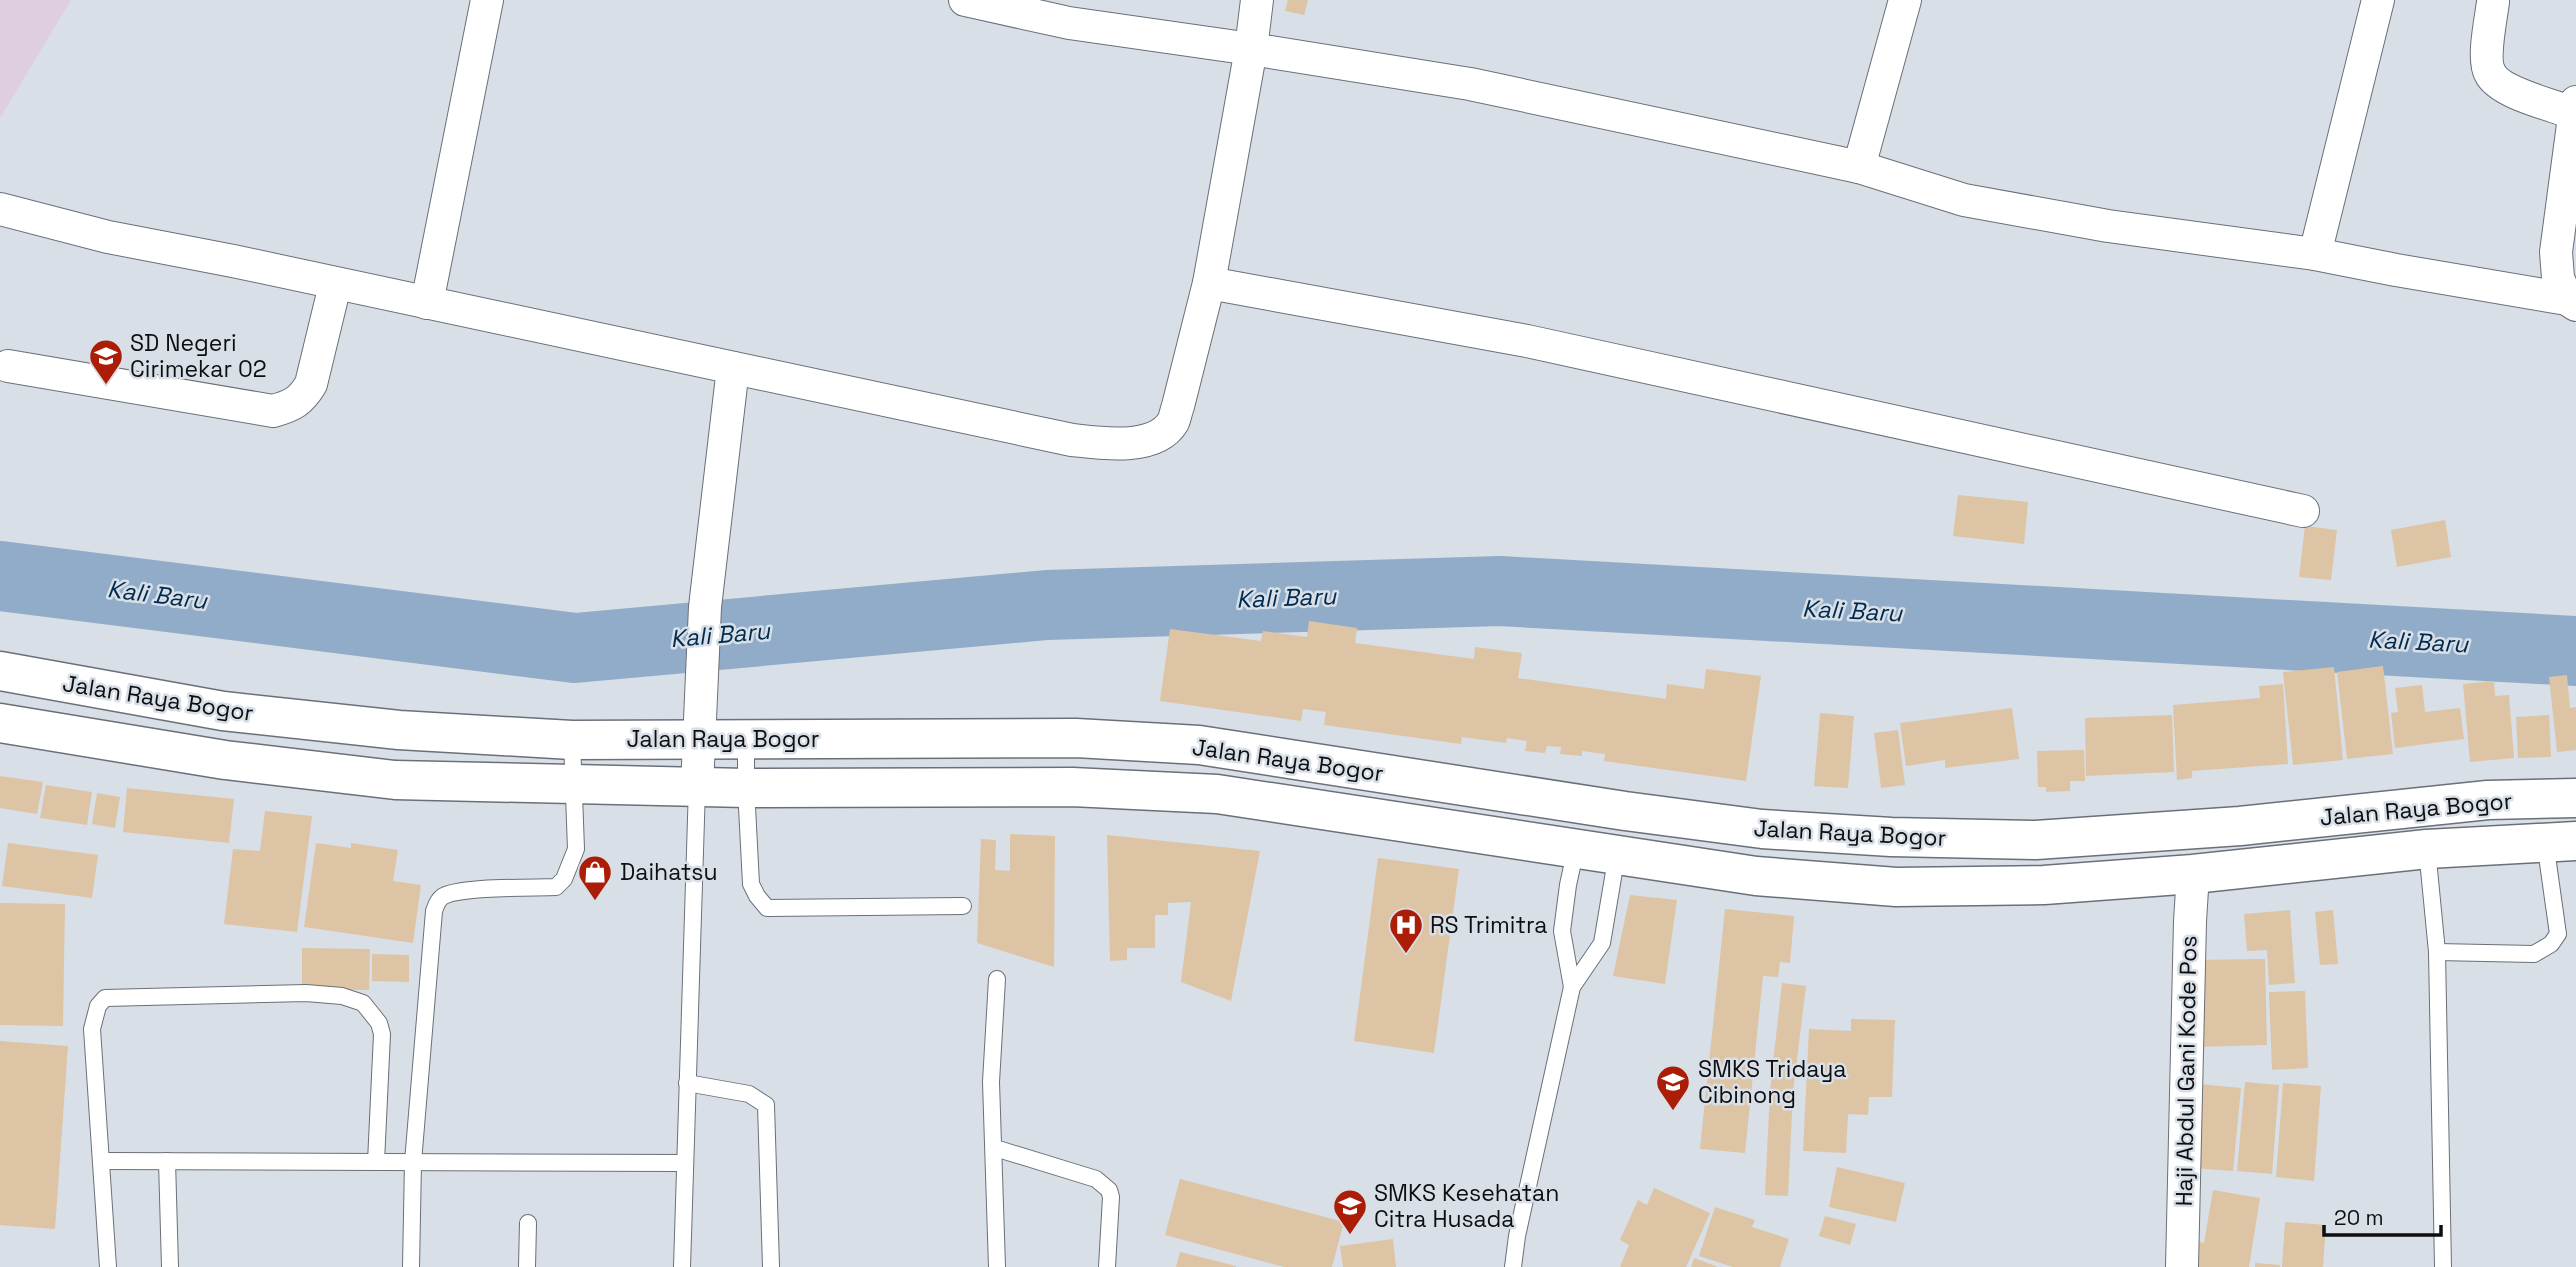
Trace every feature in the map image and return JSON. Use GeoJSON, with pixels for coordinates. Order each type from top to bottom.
{"type":"FeatureCollection","features":[{"type":"Feature","properties":{"kind":"highway","name":"Jalan Raya Bogor"},"geometry":{"type":"LineString","coordinates":[[0,671],[223,711],[399,730],[572,740],[1076,738],[1199,745],[1625,811],[1762,829],[1891,837],[2036,840],[2240,826],[2488,800],[2576,798]]}},
{"type":"Feature","properties":{"kind":"highway","name":"Jalan Raya Bogor"},"geometry":{"type":"LineString","coordinates":[[0,723],[225,760],[396,780],[746,788],[1072,787],[1217,794],[1756,876],[1896,887],[2044,885],[2193,874],[2427,849],[2561,841]]}},
{"type":"Feature","properties":{"kind":"highway"},"geometry":{"type":"LineString","coordinates":[[1576,848],[1584,804]]}},
{"type":"Feature","properties":{"kind":"highway"},"geometry":{"type":"LineString","coordinates":[[1616,854],[1625,811]]}},
{"type":"Feature","properties":{"kind":"street"},"geometry":{"type":"LineString","coordinates":[[427,303],[487,0]]}},
{"type":"Feature","properties":{"kind":"street"},"geometry":{"type":"LineString","coordinates":[[965,0],[1069,23],[1470,84],[1859,167],[1964,200],[2108,226],[2315,254],[2572,302]]}},
{"type":"Feature","properties":{"kind":"street"},"geometry":{"type":"LineString","coordinates":[[0,209],[108,237],[233,261],[335,285],[1072,440],[1112,445],[1139,442],[1157,435],[1172,424],[1209,284],[1251,49],[1257,0]]}},
{"type":"Feature","properties":{"kind":"street"},"geometry":{"type":"LineString","coordinates":[[1859,167],[1905,0]]}},
{"type":"Feature","properties":{"kind":"street"},"geometry":{"type":"LineString","coordinates":[[2315,254],[2378,0]]}},
{"type":"Feature","properties":{"kind":"street"},"geometry":{"type":"LineString","coordinates":[[2493,2],[2487,59],[2489,73],[2499,84],[2510,90],[2575,108],[2556,252],[2558,278],[2572,302]]}},
{"type":"Feature","properties":{"kind":"street"},"geometry":{"type":"LineString","coordinates":[[1209,284],[1527,341],[2303,511]]}},
{"type":"Feature","properties":{"kind":"street"},"geometry":{"type":"LineString","coordinates":[[8,366],[273,411],[288,407],[303,398],[312,384],[335,285]]}},
{"type":"Feature","properties":{"kind":"street"},"geometry":{"type":"LineString","coordinates":[[697,787],[705,607],[733,368]]}},
{"type":"Feature","properties":{"kind":"street","name":"Haji Abdul Gani Kode Pos"},"geometry":{"type":"LineString","coordinates":[[2182,1267],[2193,874]]}},
{"type":"Feature","properties":{"kind":"lane"},"geometry":{"type":"LineString","coordinates":[[746,738],[751,884],[767,908],[963,906]]}},
{"type":"Feature","properties":{"kind":"lane"},"geometry":{"type":"LineString","coordinates":[[411,1267],[413,1162],[437,901],[443,895],[461,891],[556,887],[564,878],[576,849],[572,740]]}},
{"type":"Feature","properties":{"kind":"lane"},"geometry":{"type":"LineString","coordinates":[[682,1267],[697,787]]}},
{"type":"Feature","properties":{"kind":"lane"},"geometry":{"type":"LineString","coordinates":[[2437,952],[2533,954],[2551,944],[2558,934],[2561,841]]}},
{"type":"Feature","properties":{"kind":"lane"},"geometry":{"type":"LineString","coordinates":[[1572,987],[1562,931],[1567,885],[1576,848]]}},
{"type":"Feature","properties":{"kind":"lane"},"geometry":{"type":"LineString","coordinates":[[2427,849],[2437,952],[2443,1267]]}},
{"type":"Feature","properties":{"kind":"lane"},"geometry":{"type":"LineString","coordinates":[[1513,1267],[1517,1236],[1572,987],[1602,943],[1616,854]]}},
{"type":"Feature","properties":{"kind":"lane"},"geometry":{"type":"LineString","coordinates":[[997,979],[991,1082],[997,1267]]}},
{"type":"Feature","properties":{"kind":"lane"},"geometry":{"type":"LineString","coordinates":[[108,1267],[103,1161],[92,1029],[98,1006],[105,998],[306,993],[342,996],[363,1003],[379,1023],[382,1034],[376,1162]]}},
{"type":"Feature","properties":{"kind":"lane"},"geometry":{"type":"LineString","coordinates":[[687,1083],[749,1094],[766,1105],[771,1267]]}},
{"type":"Feature","properties":{"kind":"lane"},"geometry":{"type":"LineString","coordinates":[[995,1147],[1096,1179],[1109,1190],[1111,1197],[1107,1267]]}},
{"type":"Feature","properties":{"kind":"lane"},"geometry":{"type":"LineString","coordinates":[[103,1161],[685,1163]]}},
{"type":"Feature","properties":{"kind":"lane"},"geometry":{"type":"LineString","coordinates":[[167,1161],[170,1267]]}},
{"type":"Feature","properties":{"kind":"lane"},"geometry":{"type":"LineString","coordinates":[[527,1267],[528,1223]]}},
{"type":"Feature","properties":{"kind":"shaded area"},"geometry":{"type":"Polygon","coordinates":[[[0,0],[71,0],[0,118],[0,0]]]}},
{"type":"Feature","properties":{"kind":"building"},"geometry":{"type":"Polygon","coordinates":[[[1288,0],[1308,0],[1304,15],[1285,11],[1288,0]]]}},
{"type":"Feature","properties":{"kind":"building"},"geometry":{"type":"Polygon","coordinates":[[[1958,495],[2028,502],[2024,544],[1953,536],[1958,495]]]}},
{"type":"Feature","properties":{"kind":"building"},"geometry":{"type":"Polygon","coordinates":[[[2445,520],[2451,557],[2397,567],[2391,530],[2445,520]]]}},
{"type":"Feature","properties":{"kind":"building"},"geometry":{"type":"Polygon","coordinates":[[[2305,526],[2337,530],[2331,580],[2299,577],[2305,526]]]}},
{"type":"Feature","properties":{"kind":"building"},"geometry":{"type":"Polygon","coordinates":[[[1309,621],[1357,628],[1355,643],[1474,659],[1475,647],[1522,653],[1518,678],[1666,699],[1667,684],[1704,689],[1706,669],[1761,676],[1746,781],[1604,761],[1605,754],[1582,751],[1582,756],[1560,754],[1561,747],[1547,746],[1545,753],[1525,751],[1527,741],[1507,738],[1506,743],[1462,737],[1461,744],[1324,725],[1326,712],[1303,709],[1301,721],[1160,701],[1170,629],[1261,641],[1263,631],[1307,637],[1309,621]]]}},
{"type":"Feature","properties":{"kind":"building"},"geometry":{"type":"Polygon","coordinates":[[[2383,666],[2393,754],[2347,759],[2337,672],[2383,666]]]}},
{"type":"Feature","properties":{"kind":"building"},"geometry":{"type":"Polygon","coordinates":[[[2334,667],[2343,760],[2293,765],[2283,672],[2334,667]]]}},
{"type":"Feature","properties":{"kind":"building"},"geometry":{"type":"Polygon","coordinates":[[[2567,675],[2570,708],[2576,707],[2576,750],[2557,752],[2549,677],[2567,675]]]}},
{"type":"Feature","properties":{"kind":"building"},"geometry":{"type":"Polygon","coordinates":[[[2494,681],[2495,696],[2509,695],[2514,758],[2470,762],[2463,684],[2494,681]]]}},
{"type":"Feature","properties":{"kind":"building"},"geometry":{"type":"Polygon","coordinates":[[[2283,684],[2288,764],[2192,771],[2192,778],[2177,780],[2173,705],[2260,698],[2259,686],[2283,684]]]}},
{"type":"Feature","properties":{"kind":"building"},"geometry":{"type":"Polygon","coordinates":[[[2422,685],[2425,712],[2460,708],[2464,739],[2395,748],[2391,713],[2398,712],[2395,688],[2422,685]]]}},
{"type":"Feature","properties":{"kind":"building"},"geometry":{"type":"Polygon","coordinates":[[[2012,708],[2019,759],[1945,768],[1945,760],[1906,766],[1900,723],[2012,708]]]}},
{"type":"Feature","properties":{"kind":"building"},"geometry":{"type":"Polygon","coordinates":[[[1820,713],[1854,716],[1848,788],[1814,786],[1820,713]]]}},
{"type":"Feature","properties":{"kind":"building"},"geometry":{"type":"Polygon","coordinates":[[[2172,715],[2174,772],[2086,776],[2085,718],[2172,715]]]}},
{"type":"Feature","properties":{"kind":"building"},"geometry":{"type":"Polygon","coordinates":[[[2549,715],[2551,757],[2518,758],[2516,717],[2549,715]]]}},
{"type":"Feature","properties":{"kind":"building"},"geometry":{"type":"Polygon","coordinates":[[[1898,730],[1905,785],[1881,788],[1874,733],[1898,730]]]}},
{"type":"Feature","properties":{"kind":"building"},"geometry":{"type":"Polygon","coordinates":[[[2084,750],[2085,781],[2070,781],[2070,791],[2046,792],[2046,787],[2038,787],[2037,751],[2084,750]]]}},
{"type":"Feature","properties":{"kind":"building"},"geometry":{"type":"Polygon","coordinates":[[[0,776],[43,782],[37,814],[0,808],[0,776]]]}},
{"type":"Feature","properties":{"kind":"building"},"geometry":{"type":"Polygon","coordinates":[[[46,785],[92,792],[87,825],[40,818],[46,785]]]}},
{"type":"Feature","properties":{"kind":"building"},"geometry":{"type":"Polygon","coordinates":[[[127,788],[234,799],[229,843],[123,832],[127,788]]]}},
{"type":"Feature","properties":{"kind":"building"},"geometry":{"type":"Polygon","coordinates":[[[97,793],[120,797],[115,828],[92,824],[97,793]]]}},
{"type":"Feature","properties":{"kind":"building"},"geometry":{"type":"Polygon","coordinates":[[[265,811],[312,816],[297,932],[224,924],[233,849],[260,851],[265,811]]]}},
{"type":"Feature","properties":{"kind":"building"},"geometry":{"type":"Polygon","coordinates":[[[1010,834],[1055,836],[1054,967],[977,943],[981,839],[996,840],[995,870],[1010,871],[1010,834]]]}},
{"type":"Feature","properties":{"kind":"building"},"geometry":{"type":"Polygon","coordinates":[[[1107,835],[1260,851],[1231,1001],[1181,982],[1191,902],[1168,903],[1168,915],[1155,915],[1155,948],[1127,948],[1127,960],[1110,961],[1107,835]]]}},
{"type":"Feature","properties":{"kind":"building"},"geometry":{"type":"Polygon","coordinates":[[[8,843],[98,855],[92,898],[2,886],[8,843]]]}},
{"type":"Feature","properties":{"kind":"building"},"geometry":{"type":"Polygon","coordinates":[[[316,843],[351,848],[351,843],[398,850],[393,881],[421,885],[413,943],[304,927],[316,843]]]}},
{"type":"Feature","properties":{"kind":"building","name":"RS Trimitra"},"geometry":{"type":"Polygon","coordinates":[[[1378,858],[1459,869],[1434,1053],[1354,1041],[1378,858]]]}},
{"type":"Feature","properties":{"kind":"building"},"geometry":{"type":"Polygon","coordinates":[[[1630,895],[1677,900],[1665,984],[1613,976],[1630,895]]]}},
{"type":"Feature","properties":{"kind":"building"},"geometry":{"type":"Polygon","coordinates":[[[0,903],[65,904],[63,1026],[0,1025],[0,903]]]}},
{"type":"Feature","properties":{"kind":"building"},"geometry":{"type":"Polygon","coordinates":[[[1725,909],[1794,916],[1790,963],[1780,962],[1778,977],[1763,976],[1745,1153],[1700,1149],[1725,909]]]}},
{"type":"Feature","properties":{"kind":"building"},"geometry":{"type":"Polygon","coordinates":[[[2290,910],[2295,983],[2269,985],[2267,950],[2247,951],[2244,914],[2290,910]]]}},
{"type":"Feature","properties":{"kind":"building"},"geometry":{"type":"Polygon","coordinates":[[[2333,910],[2338,964],[2320,965],[2315,912],[2333,910]]]}},
{"type":"Feature","properties":{"kind":"building"},"geometry":{"type":"Polygon","coordinates":[[[302,948],[370,949],[369,990],[302,989],[302,948]]]}},
{"type":"Feature","properties":{"kind":"building"},"geometry":{"type":"Polygon","coordinates":[[[372,954],[409,955],[409,982],[372,981],[372,954]]]}},
{"type":"Feature","properties":{"kind":"building"},"geometry":{"type":"Polygon","coordinates":[[[2265,959],[2267,1045],[2198,1047],[2195,960],[2265,959]]]}},
{"type":"Feature","properties":{"kind":"building"},"geometry":{"type":"Polygon","coordinates":[[[1782,983],[1806,986],[1793,1092],[1788,1196],[1765,1195],[1770,1090],[1782,983]]]}},
{"type":"Feature","properties":{"kind":"building"},"geometry":{"type":"Polygon","coordinates":[[[2305,991],[2308,1068],[2272,1070],[2269,992],[2305,991]]]}},
{"type":"Feature","properties":{"kind":"building"},"geometry":{"type":"Polygon","coordinates":[[[1851,1019],[1895,1020],[1892,1097],[1869,1097],[1868,1115],[1848,1114],[1846,1153],[1803,1151],[1809,1029],[1851,1031],[1851,1019]]]}},
{"type":"Feature","properties":{"kind":"building"},"geometry":{"type":"Polygon","coordinates":[[[0,1041],[68,1046],[55,1229],[0,1225],[0,1041]]]}},
{"type":"Feature","properties":{"kind":"building"},"geometry":{"type":"Polygon","coordinates":[[[2245,1082],[2279,1085],[2272,1174],[2237,1171],[2245,1082]]]}},
{"type":"Feature","properties":{"kind":"building"},"geometry":{"type":"Polygon","coordinates":[[[2283,1083],[2321,1086],[2314,1181],[2276,1177],[2283,1083]]]}},
{"type":"Feature","properties":{"kind":"building"},"geometry":{"type":"Polygon","coordinates":[[[2199,1084],[2241,1088],[2233,1171],[2192,1168],[2199,1084]]]}},
{"type":"Feature","properties":{"kind":"building"},"geometry":{"type":"Polygon","coordinates":[[[1837,1167],[1905,1183],[1896,1222],[1829,1207],[1837,1167]]]}},
{"type":"Feature","properties":{"kind":"building"},"geometry":{"type":"Polygon","coordinates":[[[1180,1179],[1344,1222],[1332,1267],[1284,1267],[1165,1235],[1180,1179]]]}},
{"type":"Feature","properties":{"kind":"building"},"geometry":{"type":"Polygon","coordinates":[[[1654,1188],[1710,1213],[1686,1267],[1620,1267],[1629,1245],[1620,1240],[1638,1200],[1647,1205],[1654,1188]]]}},
{"type":"Feature","properties":{"kind":"building"},"geometry":{"type":"Polygon","coordinates":[[[2213,1190],[2260,1198],[2249,1267],[2188,1267],[2192,1240],[2204,1243],[2213,1190]]]}},
{"type":"Feature","properties":{"kind":"building"},"geometry":{"type":"Polygon","coordinates":[[[1715,1207],[1755,1220],[1752,1227],[1789,1239],[1780,1267],[1733,1267],[1699,1256],[1715,1207]]]}},
{"type":"Feature","properties":{"kind":"building"},"geometry":{"type":"Polygon","coordinates":[[[1825,1216],[1856,1224],[1850,1245],[1819,1236],[1825,1216]]]}},
{"type":"Feature","properties":{"kind":"building"},"geometry":{"type":"Polygon","coordinates":[[[2285,1222],[2326,1225],[2323,1267],[2282,1267],[2285,1222]]]}},
{"type":"Feature","properties":{"kind":"building"},"geometry":{"type":"Polygon","coordinates":[[[1393,1239],[1396,1267],[1343,1267],[1340,1246],[1393,1239]]]}},
{"type":"Feature","properties":{"kind":"building"},"geometry":{"type":"Polygon","coordinates":[[[1180,1252],[1236,1266],[1236,1267],[1176,1267],[1180,1252]]]}},
{"type":"Feature","properties":{"kind":"building"},"geometry":{"type":"Polygon","coordinates":[[[1694,1258],[1718,1267],[1691,1267],[1694,1258]]]}},
{"type":"Feature","properties":{"kind":"building"},"geometry":{"type":"Polygon","coordinates":[[[2255,1263],[2280,1265],[2280,1267],[2255,1267],[2255,1263]]]}},
{"type":"Feature","properties":{"kind":"waterway","name":"Kali Baru"},"geometry":{"type":"LineString","coordinates":[[0,576],[575,648],[1047,605],[1500,591],[2576,651]]}},
{"type":"Feature","properties":{"kind":"place","name":"SD Negeri Cirimekar 02"},"geometry":{"type":"Point","coordinates":[106,386]}},
{"type":"Feature","properties":{"kind":"place","name":"Daihatsu"},"geometry":{"type":"Point","coordinates":[595,902]}},
{"type":"Feature","properties":{"kind":"place","name":"RS Trimitra"},"geometry":{"type":"Point","coordinates":[1406,955]}},
{"type":"Feature","properties":{"kind":"place","name":"SMKS Tridaya Cibinong"},"geometry":{"type":"Point","coordinates":[1673,1112]}},
{"type":"Feature","properties":{"kind":"place","name":"SMKS Kesehatan Citra Husada"},"geometry":{"type":"Point","coordinates":[1350,1236]}}]}
